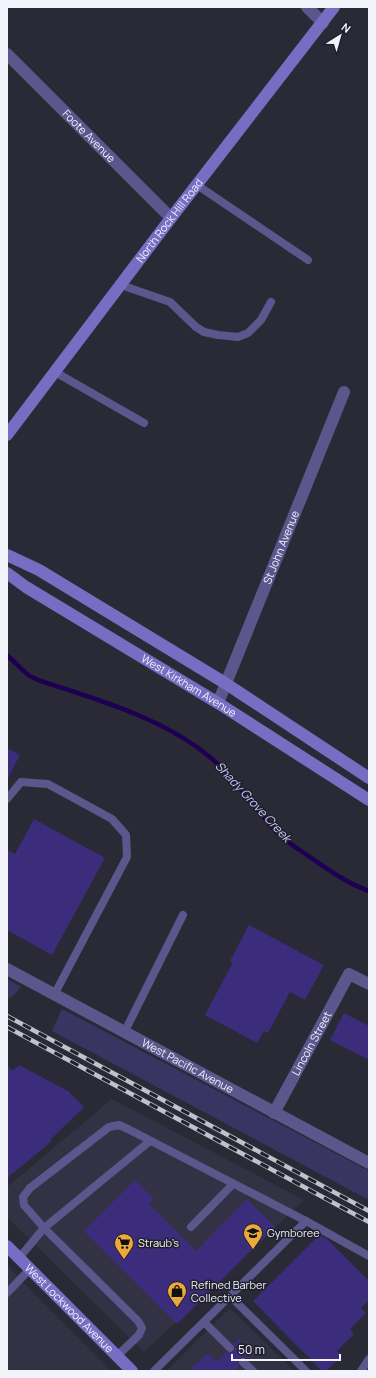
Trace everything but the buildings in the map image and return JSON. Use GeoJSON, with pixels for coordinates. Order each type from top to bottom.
{"type":"FeatureCollection","features":[{"type":"Feature","properties":{"kind":"street"},"geometry":{"type":"LineString","coordinates":[[307,7],[323,22]]}},
{"type":"Feature","properties":{"kind":"street","name":"North Rock Hill Road"},"geometry":{"type":"LineString","coordinates":[[7,435],[171,218],[334,7]]}},
{"type":"Feature","properties":{"kind":"street","name":"Foote Avenue"},"geometry":{"type":"LineString","coordinates":[[7,54],[171,218]]}},
{"type":"Feature","properties":{"kind":"street","name":"St John Avenue"},"geometry":{"type":"LineString","coordinates":[[218,703],[344,392]]}},
{"type":"Feature","properties":{"kind":"street","name":"West Kirkham Avenue"},"geometry":{"type":"LineString","coordinates":[[7,555],[39,570],[225,683],[369,778]]}},
{"type":"Feature","properties":{"kind":"street","name":"West Kirkham Avenue"},"geometry":{"type":"LineString","coordinates":[[7,573],[26,588],[218,703],[369,800]]}},
{"type":"Feature","properties":{"kind":"street","name":"West Pacific Avenue"},"geometry":{"type":"LineString","coordinates":[[7,970],[369,1163]]}},
{"type":"Feature","properties":{"kind":"street","name":"Lincoln Street"},"geometry":{"type":"LineString","coordinates":[[274,1113],[350,974],[369,984]]}},
{"type":"Feature","properties":{"kind":"street","name":"West Lockwood Avenue"},"geometry":{"type":"LineString","coordinates":[[7,1246],[132,1371]]}},
{"type":"Feature","properties":{"kind":"lane"},"geometry":{"type":"LineString","coordinates":[[197,184],[308,260]]}},
{"type":"Feature","properties":{"kind":"lane"},"geometry":{"type":"LineString","coordinates":[[121,285],[170,302],[196,327],[204,332],[218,335],[238,337],[248,333],[261,320],[271,302]]}},
{"type":"Feature","properties":{"kind":"lane"},"geometry":{"type":"LineString","coordinates":[[55,372],[144,423]]}},
{"type":"Feature","properties":{"kind":"lane"},"geometry":{"type":"LineString","coordinates":[[7,800],[21,782],[48,784],[112,819],[126,835],[127,857],[54,995]]}},
{"type":"Feature","properties":{"kind":"lane"},"geometry":{"type":"LineString","coordinates":[[124,1033],[183,915]]}},
{"type":"Feature","properties":{"kind":"lane"},"geometry":{"type":"LineString","coordinates":[[117,1356],[139,1335],[142,1328],[138,1321],[44,1228],[24,1205],[23,1197],[30,1188],[109,1128],[119,1125],[369,1256]]}},
{"type":"Feature","properties":{"kind":"lane"},"geometry":{"type":"LineString","coordinates":[[19,1258],[44,1228],[150,1141]]}},
{"type":"Feature","properties":{"kind":"lane"},"geometry":{"type":"LineString","coordinates":[[191,1227],[234,1184]]}},
{"type":"Feature","properties":{"kind":"lane"},"geometry":{"type":"LineString","coordinates":[[154,1371],[306,1222]]}},
{"type":"Feature","properties":{"kind":"lane"},"geometry":{"type":"LineString","coordinates":[[7,1293],[30,1268]]}},
{"type":"Feature","properties":{"kind":"lane"},"geometry":{"type":"LineString","coordinates":[[230,1296],[306,1371]]}},
{"type":"Feature","properties":{"kind":"lane"},"geometry":{"type":"LineString","coordinates":[[204,1322],[230,1348]]}},
{"type":"Feature","properties":{"kind":"lane"},"geometry":{"type":"LineString","coordinates":[[361,1371],[369,1359]]}},
{"type":"Feature","properties":{"kind":"lane"},"geometry":{"type":"LineString","coordinates":[[243,1362],[253,1371]]}},
{"type":"Feature","properties":{"kind":"shaded area"},"geometry":{"type":"Polygon","coordinates":[[[7,979],[21,987],[12,997],[7,998],[7,979]]]}},
{"type":"Feature","properties":{"kind":"shaded area"},"geometry":{"type":"Polygon","coordinates":[[[62,1009],[369,1171],[369,1200],[52,1031],[62,1009]]]}},
{"type":"Feature","properties":{"kind":"shaded area"},"geometry":{"type":"Polygon","coordinates":[[[112,1099],[304,1200],[144,1352],[7,1217],[7,1187],[112,1099]]]}},
{"type":"Feature","properties":{"kind":"shaded area"},"geometry":{"type":"Polygon","coordinates":[[[7,1266],[111,1371],[7,1371],[7,1266]]]}},
{"type":"Feature","properties":{"kind":"shaded area"},"geometry":{"type":"Polygon","coordinates":[[[230,1309],[233,1311],[294,1371],[167,1371],[230,1309]]]}},
{"type":"Feature","properties":{"kind":"waterway","name":"Shady Grove Creek"},"geometry":{"type":"LineString","coordinates":[[7,655],[28,675],[38,680],[104,702],[147,719],[168,729],[187,741],[206,754],[224,770],[282,837],[335,874],[352,884],[369,891]]}},
{"type":"Feature","properties":{"kind":"railway"},"geometry":{"type":"LineString","coordinates":[[7,1016],[369,1211]]}},
{"type":"Feature","properties":{"kind":"railway"},"geometry":{"type":"LineString","coordinates":[[7,1027],[369,1222]]}},
{"type":"Feature","properties":{"kind":"place","name":"Gymboree"},"geometry":{"type":"Point","coordinates":[253,1250]}},
{"type":"Feature","properties":{"kind":"place","name":"Straub’s"},"geometry":{"type":"Point","coordinates":[124,1260]}},
{"type":"Feature","properties":{"kind":"place","name":"Refined Barber Collective"},"geometry":{"type":"Point","coordinates":[177,1308]}}]}
